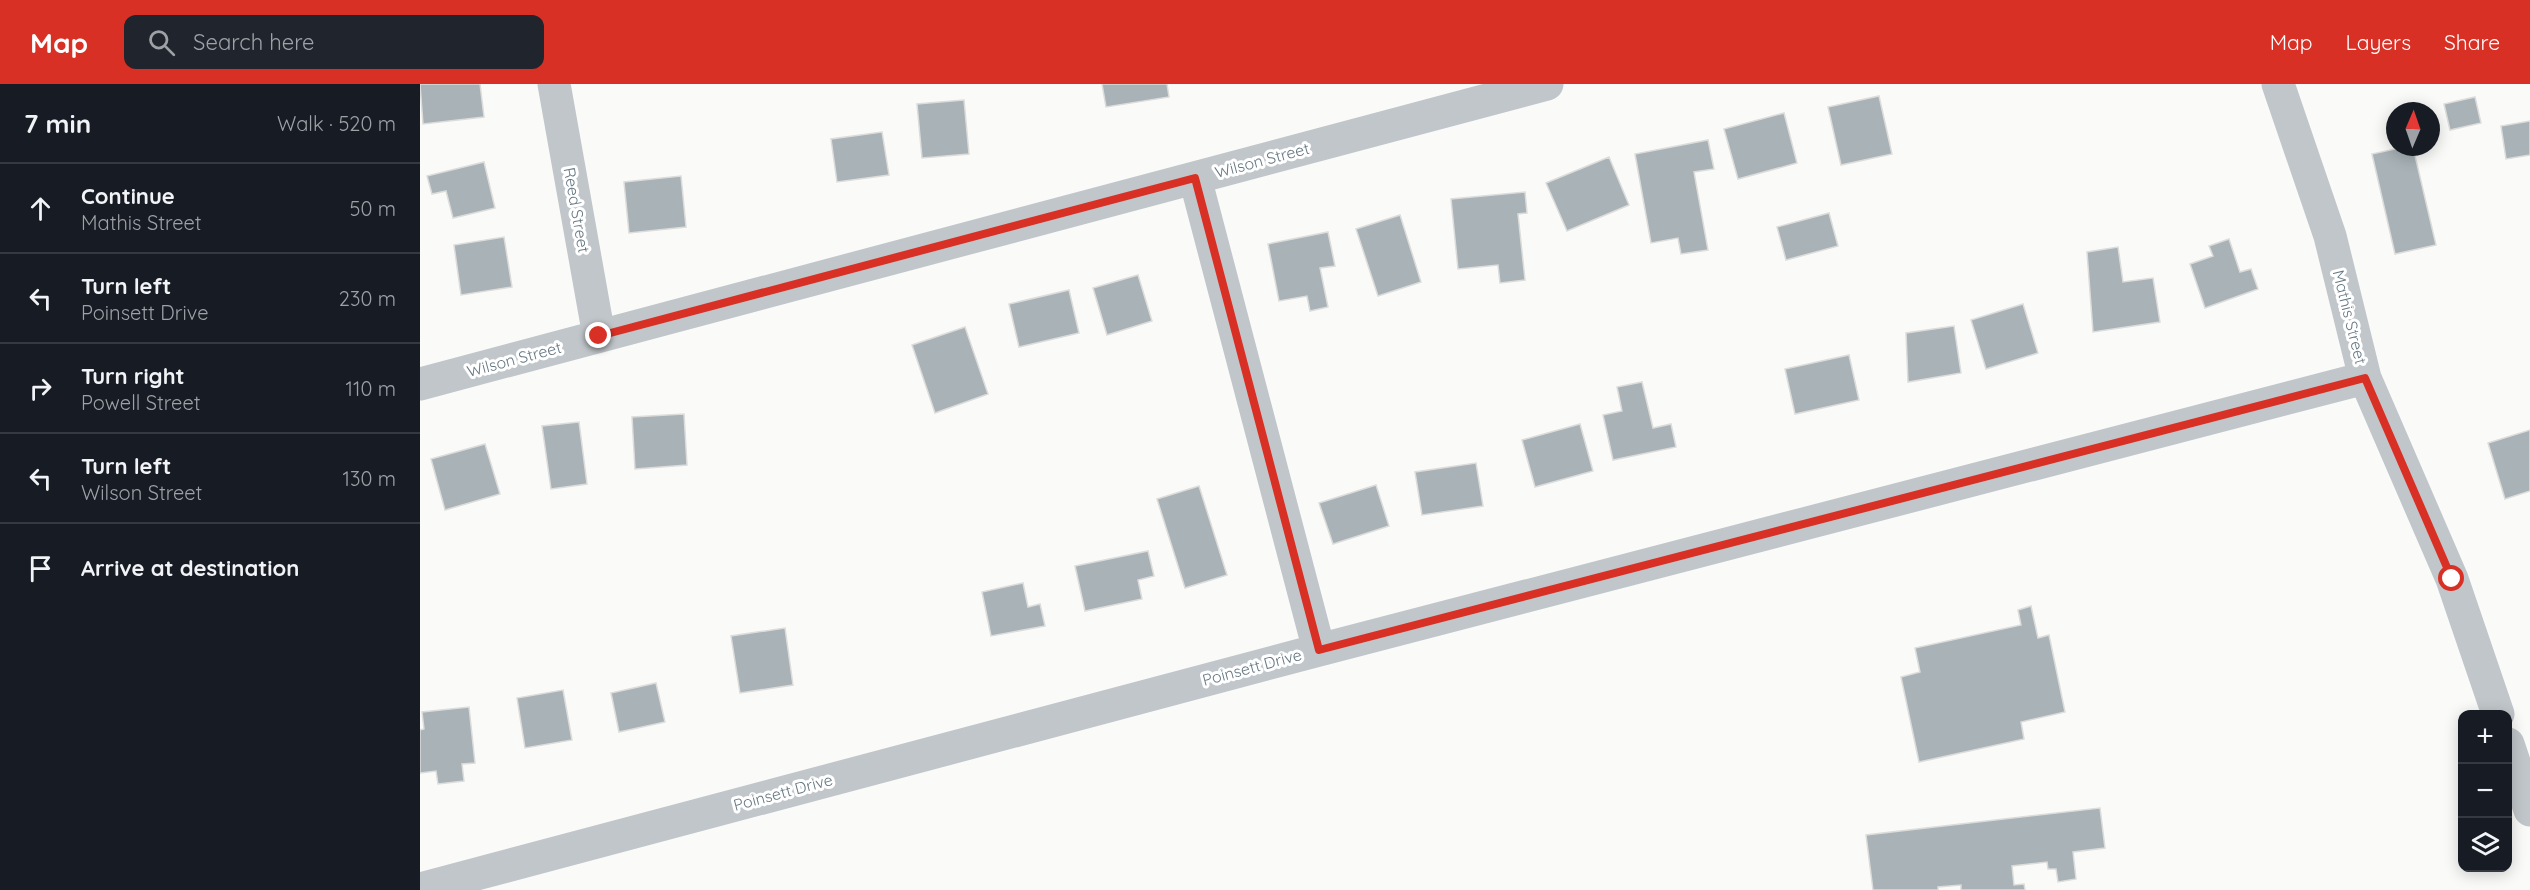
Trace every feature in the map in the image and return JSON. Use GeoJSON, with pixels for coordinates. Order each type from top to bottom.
{"type":"FeatureCollection","features":[{"type":"Feature","properties":{"kind":"street","name":"Reed Street"},"geometry":{"type":"LineString","coordinates":[[554,84],[599,336]]}},
{"type":"Feature","properties":{"kind":"street","name":"Wilson Street"},"geometry":{"type":"LineString","coordinates":[[420,384],[1547,84]]}},
{"type":"Feature","properties":{"kind":"street","name":"Mathis Street"},"geometry":{"type":"LineString","coordinates":[[2278,84],[2330,236],[2365,378],[2452,579],[2497,710]]}},
{"type":"Feature","properties":{"kind":"street"},"geometry":{"type":"LineString","coordinates":[[1195,178],[1319,650]]}},
{"type":"Feature","properties":{"kind":"street","name":"Poinsett Drive"},"geometry":{"type":"LineString","coordinates":[[420,889],[1319,650],[2365,378]]}},
{"type":"Feature","properties":{"kind":"street"},"geometry":{"type":"LineString","coordinates":[[2512,756],[2530,810]]}},
{"type":"Feature","properties":{"kind":"building"},"geometry":{"type":"Polygon","coordinates":[[[420,84],[480,84],[484,117],[423,124],[420,84]]]}},
{"type":"Feature","properties":{"kind":"building"},"geometry":{"type":"Polygon","coordinates":[[[1102,84],[1167,84],[1169,97],[1106,107],[1102,84]]]}},
{"type":"Feature","properties":{"kind":"building"},"geometry":{"type":"Polygon","coordinates":[[[1879,96],[1892,154],[1841,165],[1828,107],[1879,96]]]}},
{"type":"Feature","properties":{"kind":"building"},"geometry":{"type":"Polygon","coordinates":[[[2475,97],[2481,123],[2450,130],[2444,104],[2475,97]]]}},
{"type":"Feature","properties":{"kind":"building"},"geometry":{"type":"Polygon","coordinates":[[[964,100],[969,154],[922,158],[917,104],[964,100]]]}},
{"type":"Feature","properties":{"kind":"building"},"geometry":{"type":"Polygon","coordinates":[[[1784,113],[1797,163],[1738,179],[1724,129],[1784,113]]]}},
{"type":"Feature","properties":{"kind":"building"},"geometry":{"type":"Polygon","coordinates":[[[2530,121],[2530,155],[2506,159],[2501,126],[2530,121]]]}},
{"type":"Feature","properties":{"kind":"building"},"geometry":{"type":"Polygon","coordinates":[[[882,132],[889,175],[837,182],[831,139],[882,132]]]}},
{"type":"Feature","properties":{"kind":"building"},"geometry":{"type":"Polygon","coordinates":[[[1708,140],[1714,169],[1694,172],[1708,250],[1681,254],[1678,238],[1651,243],[1635,154],[1708,140]]]}},
{"type":"Feature","properties":{"kind":"building"},"geometry":{"type":"Polygon","coordinates":[[[2386,151],[2386,156],[2415,156],[2436,245],[2395,254],[2372,154],[2386,151]]]}},
{"type":"Feature","properties":{"kind":"building"},"geometry":{"type":"Polygon","coordinates":[[[1609,157],[1629,205],[1567,231],[1546,183],[1609,157]]]}},
{"type":"Feature","properties":{"kind":"building"},"geometry":{"type":"Polygon","coordinates":[[[484,162],[495,208],[453,218],[446,191],[432,194],[427,176],[484,162]]]}},
{"type":"Feature","properties":{"kind":"building"},"geometry":{"type":"Polygon","coordinates":[[[681,176],[686,227],[629,233],[624,182],[681,176]]]}},
{"type":"Feature","properties":{"kind":"building"},"geometry":{"type":"Polygon","coordinates":[[[1525,192],[1527,213],[1518,214],[1525,280],[1500,283],[1498,265],[1458,269],[1451,199],[1525,192]]]}},
{"type":"Feature","properties":{"kind":"building"},"geometry":{"type":"Polygon","coordinates":[[[1829,213],[1838,246],[1786,260],[1777,227],[1829,213]]]}},
{"type":"Feature","properties":{"kind":"building"},"geometry":{"type":"Polygon","coordinates":[[[1400,215],[1421,282],[1378,296],[1356,229],[1400,215]]]}},
{"type":"Feature","properties":{"kind":"building"},"geometry":{"type":"Polygon","coordinates":[[[1328,232],[1335,266],[1320,268],[1328,307],[1310,311],[1307,296],[1279,301],[1268,244],[1328,232]]]}},
{"type":"Feature","properties":{"kind":"building"},"geometry":{"type":"Polygon","coordinates":[[[504,237],[512,287],[461,295],[454,245],[504,237]]]}},
{"type":"Feature","properties":{"kind":"building"},"geometry":{"type":"Polygon","coordinates":[[[2229,239],[2240,272],[2251,269],[2258,289],[2205,308],[2190,264],[2213,256],[2209,246],[2229,239]]]}},
{"type":"Feature","properties":{"kind":"building"},"geometry":{"type":"Polygon","coordinates":[[[2118,247],[2123,282],[2153,278],[2160,322],[2093,332],[2087,252],[2118,247]]]}},
{"type":"Feature","properties":{"kind":"building"},"geometry":{"type":"Polygon","coordinates":[[[1138,275],[1152,321],[1107,335],[1093,288],[1138,275]]]}},
{"type":"Feature","properties":{"kind":"building"},"geometry":{"type":"Polygon","coordinates":[[[1069,290],[1079,333],[1019,347],[1009,304],[1069,290]]]}},
{"type":"Feature","properties":{"kind":"building"},"geometry":{"type":"Polygon","coordinates":[[[2023,304],[2038,353],[1986,369],[1971,320],[2023,304]]]}},
{"type":"Feature","properties":{"kind":"building"},"geometry":{"type":"Polygon","coordinates":[[[1954,326],[1961,373],[1908,382],[1906,333],[1954,326]]]}},
{"type":"Feature","properties":{"kind":"building"},"geometry":{"type":"Polygon","coordinates":[[[965,327],[988,394],[935,413],[912,345],[965,327]]]}},
{"type":"Feature","properties":{"kind":"building"},"geometry":{"type":"Polygon","coordinates":[[[1849,355],[1859,400],[1795,414],[1785,369],[1849,355]]]}},
{"type":"Feature","properties":{"kind":"building"},"geometry":{"type":"Polygon","coordinates":[[[1642,382],[1653,428],[1671,424],[1676,447],[1613,460],[1603,415],[1622,411],[1617,387],[1642,382]]]}},
{"type":"Feature","properties":{"kind":"building"},"geometry":{"type":"Polygon","coordinates":[[[684,414],[687,465],[635,469],[632,417],[684,414]]]}},
{"type":"Feature","properties":{"kind":"building"},"geometry":{"type":"Polygon","coordinates":[[[579,422],[587,484],[551,489],[542,426],[579,422]]]}},
{"type":"Feature","properties":{"kind":"building"},"geometry":{"type":"Polygon","coordinates":[[[1580,424],[1593,471],[1535,487],[1522,440],[1580,424]]]}},
{"type":"Feature","properties":{"kind":"building"},"geometry":{"type":"Polygon","coordinates":[[[2530,430],[2530,491],[2505,499],[2488,443],[2530,430]]]}},
{"type":"Feature","properties":{"kind":"building"},"geometry":{"type":"Polygon","coordinates":[[[485,444],[500,494],[445,510],[431,459],[485,444]]]}},
{"type":"Feature","properties":{"kind":"building"},"geometry":{"type":"Polygon","coordinates":[[[1476,463],[1483,506],[1422,515],[1415,472],[1476,463]]]}},
{"type":"Feature","properties":{"kind":"building"},"geometry":{"type":"Polygon","coordinates":[[[1376,485],[1389,526],[1333,544],[1319,503],[1376,485]]]}},
{"type":"Feature","properties":{"kind":"building"},"geometry":{"type":"Polygon","coordinates":[[[1199,486],[1227,575],[1185,588],[1157,499],[1199,486]]]}},
{"type":"Feature","properties":{"kind":"building"},"geometry":{"type":"Polygon","coordinates":[[[1148,551],[1154,576],[1138,580],[1142,599],[1085,611],[1075,566],[1148,551]]]}},
{"type":"Feature","properties":{"kind":"building"},"geometry":{"type":"Polygon","coordinates":[[[1023,583],[1028,607],[1040,604],[1045,626],[991,636],[982,592],[1023,583]]]}},
{"type":"Feature","properties":{"kind":"building"},"geometry":{"type":"Polygon","coordinates":[[[2031,606],[2038,638],[2049,635],[2065,712],[2021,722],[2024,739],[1919,762],[1901,677],[1920,672],[1915,648],[2021,625],[2018,610],[2031,606]]]}},
{"type":"Feature","properties":{"kind":"building"},"geometry":{"type":"Polygon","coordinates":[[[785,628],[793,685],[740,693],[731,636],[785,628]]]}},
{"type":"Feature","properties":{"kind":"building"},"geometry":{"type":"Polygon","coordinates":[[[656,683],[665,722],[619,732],[611,693],[656,683]]]}},
{"type":"Feature","properties":{"kind":"building"},"geometry":{"type":"Polygon","coordinates":[[[563,690],[572,740],[525,748],[517,698],[563,690]]]}},
{"type":"Feature","properties":{"kind":"building"},"geometry":{"type":"Polygon","coordinates":[[[469,707],[475,763],[462,764],[464,781],[438,784],[436,771],[420,773],[420,730],[424,729],[422,712],[469,707]]]}},
{"type":"Feature","properties":{"kind":"building"},"geometry":{"type":"Polygon","coordinates":[[[2100,808],[2105,848],[2073,852],[2076,879],[2058,882],[2056,869],[2048,869],[2047,862],[2012,866],[2014,885],[2024,884],[2025,890],[1961,890],[1961,885],[1938,887],[1938,890],[1873,890],[1866,835],[2100,808]]]}},
{"type":"Feature","properties":{"kind":"route"},"geometry":{"type":"LineString","coordinates":[[599,336],[1195,178],[1319,650],[2365,378],[2452,579]]}}]}
